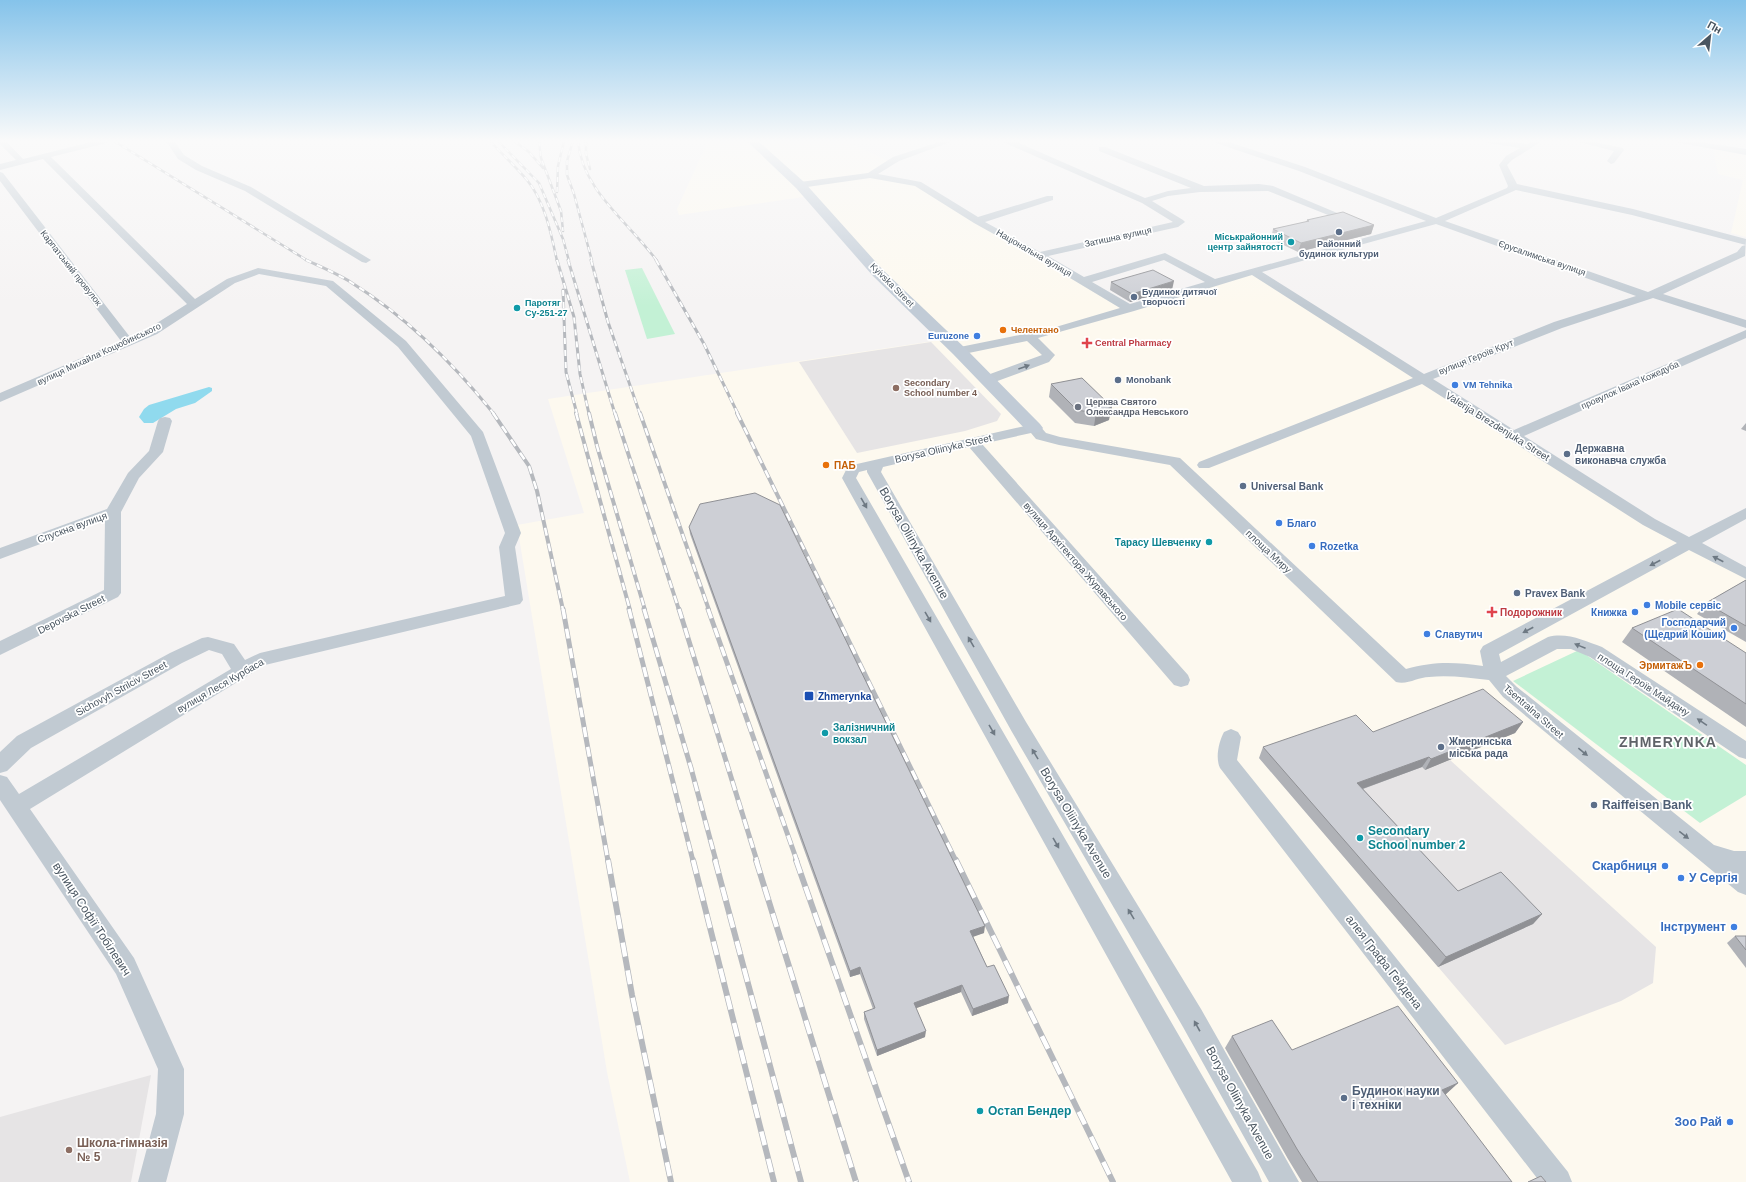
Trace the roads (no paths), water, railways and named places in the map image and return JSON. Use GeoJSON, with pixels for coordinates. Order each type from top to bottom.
{"type":"FeatureCollection","features":[{"type":"Feature","properties":{"kind":"street","name":"Карпатський провулок"},"geometry":{"type":"LineString","coordinates":[[16,196],[128,342]]}},
{"type":"Feature","properties":{"kind":"street"},"geometry":{"type":"LineString","coordinates":[[85,196],[194,305]]}},
{"type":"Feature","properties":{"kind":"street"},"geometry":{"type":"LineString","coordinates":[[260,196],[366,260]]}},
{"type":"Feature","properties":{"kind":"street","name":"Kyivska Street"},"geometry":{"type":"LineString","coordinates":[[810,196],[878,273],[959,351],[1034,428]]}},
{"type":"Feature","properties":{"kind":"street","name":"Національна вулиця"},"geometry":{"type":"LineString","coordinates":[[937,196],[977,221],[1039,255],[1130,309]]}},
{"type":"Feature","properties":{"kind":"street","name":"Затишна вулиця"},"geometry":{"type":"LineString","coordinates":[[1039,255],[1175,225],[1180,222],[1146,201],[1135,196]]}},
{"type":"Feature","properties":{"kind":"street"},"geometry":{"type":"LineString","coordinates":[[1146,201],[1154,196]]}},
{"type":"Feature","properties":{"kind":"street"},"geometry":{"type":"LineString","coordinates":[[1291,196],[1386,235]]}},
{"type":"Feature","properties":{"kind":"street","name":"Єрусалимська вулиця"},"geometry":{"type":"LineString","coordinates":[[1372,196],[1436,221],[1651,295],[1746,324]]}},
{"type":"Feature","properties":{"kind":"street"},"geometry":{"type":"LineString","coordinates":[[959,351],[1030,337],[1130,309],[1253,271],[1436,221],[1496,196]]}},
{"type":"Feature","properties":{"kind":"street"},"geometry":{"type":"LineString","coordinates":[[1564,196],[1633,212],[1746,242]]}},
{"type":"Feature","properties":{"kind":"street"},"geometry":{"type":"LineString","coordinates":[[977,221],[1050,198]]}},
{"type":"Feature","properties":{"kind":"street","name":"вулиця Героїв Крут"},"geometry":{"type":"LineString","coordinates":[[1204,465],[1558,325],[1651,295],[1741,254],[1746,248]]}},
{"type":"Feature","properties":{"kind":"street"},"geometry":{"type":"LineString","coordinates":[[1084,281],[1165,256],[1215,283]]}},
{"type":"Feature","properties":{"kind":"street","name":"вулиця Михайла Коцюбинського"},"geometry":{"type":"LineString","coordinates":[[0,398],[153,331],[231,281],[258,271],[329,284],[402,344],[478,435],[513,533],[507,547],[514,600]]}},
{"type":"Feature","properties":{"kind":"street","name":"Valerija Brezdenjuka Street"},"geometry":{"type":"LineString","coordinates":[[1253,271],[1649,522],[1746,574]]}},
{"type":"Feature","properties":{"kind":"street","name":"провулок Івана Кожедуба"},"geometry":{"type":"LineString","coordinates":[[1513,436],[1746,334]]}},
{"type":"Feature","properties":{"kind":"street"},"geometry":{"type":"LineString","coordinates":[[987,380],[1045,359],[1049,354],[1030,337]]}},
{"type":"Feature","properties":{"kind":"street","name":"Спускна вулиця"},"geometry":{"type":"LineString","coordinates":[[0,554],[113,512],[133,476],[156,452],[165,421]]}},
{"type":"Feature","properties":{"kind":"street","name":"Borysa Oliinyka Street"},"geometry":{"type":"LineString","coordinates":[[1034,428],[853,469],[850,478],[1248,1182]]}},
{"type":"Feature","properties":{"kind":"street","name":"площа Миру"},"geometry":{"type":"LineString","coordinates":[[1034,428],[1041,436],[1059,441],[1175,461],[1403,677],[1426,670],[1455,670],[1494,674]]}},
{"type":"Feature","properties":{"kind":"street","name":"вулиця Архітектора Журавського"},"geometry":{"type":"LineString","coordinates":[[972,442],[1181,680]]}},
{"type":"Feature","properties":{"kind":"street","name":"Borysa Oliinyka Avenue"},"geometry":{"type":"LineString","coordinates":[[877,463],[874,472],[1019,727],[1192,1018],[1285,1182]]}},
{"type":"Feature","properties":{"kind":"street","name":"Depovska Street"},"geometry":{"type":"LineString","coordinates":[[0,649],[112,593],[113,512]]}},
{"type":"Feature","properties":{"kind":"street","name":"Tsentralna Street"},"geometry":{"type":"LineString","coordinates":[[1746,513],[1489,651],[1494,674],[1510,692],[1746,885]]}},
{"type":"Feature","properties":{"kind":"street","name":"вулиця Леся Курбаса"},"geometry":{"type":"LineString","coordinates":[[17,806],[260,660],[514,600]]}},
{"type":"Feature","properties":{"kind":"street","name":"площа Героїв Майдану"},"geometry":{"type":"LineString","coordinates":[[1494,674],[1554,642],[1573,643],[1596,652],[1746,751]]}},
{"type":"Feature","properties":{"kind":"street","name":"Sichovyh Strilciv Street"},"geometry":{"type":"LineString","coordinates":[[0,765],[24,742],[176,658],[208,643],[228,649],[242,671]]}},
{"type":"Feature","properties":{"kind":"street","name":"алея Графа Гейдена"},"geometry":{"type":"LineString","coordinates":[[1231,737],[1227,762],[1558,1182]]}},
{"type":"Feature","properties":{"kind":"street","name":"вулиця Софії Тобілевич"},"geometry":{"type":"LineString","coordinates":[[0,783],[125,966],[171,1069],[170,1114],[152,1182]]}},
{"type":"Feature","properties":{"kind":"street"},"geometry":{"type":"LineString","coordinates":[[1708,853],[1734,861],[1746,861]]}},
{"type":"Feature","properties":{"kind":"water"},"geometry":{"type":"Polygon","coordinates":[[[209,387],[212,388],[212,391],[195,403],[176,409],[153,423],[144,423],[139,417],[144,409],[149,405],[209,387]]]}},
{"type":"Feature","properties":{"kind":"railway"},"geometry":{"type":"LineString","coordinates":[[203,196],[308,261]]}},
{"type":"Feature","properties":{"kind":"railway"},"geometry":{"type":"LineString","coordinates":[[537,196],[543,208],[557,261]]}},
{"type":"Feature","properties":{"kind":"railway"},"geometry":{"type":"LineString","coordinates":[[545,196],[563,239],[569,261]]}},
{"type":"Feature","properties":{"kind":"railway"},"geometry":{"type":"LineString","coordinates":[[555,196],[561,211],[563,231]]}},
{"type":"Feature","properties":{"kind":"railway"},"geometry":{"type":"LineString","coordinates":[[575,196],[592,261]]}},
{"type":"Feature","properties":{"kind":"railway"},"geometry":{"type":"LineString","coordinates":[[602,196],[657,261]]}},
{"type":"Feature","properties":{"kind":"railway"},"geometry":{"type":"LineString","coordinates":[[557,260],[574,317],[580,374],[589,414]]}},
{"type":"Feature","properties":{"kind":"railway"},"geometry":{"type":"LineString","coordinates":[[568,260],[615,414]]}},
{"type":"Feature","properties":{"kind":"railway"},"geometry":{"type":"LineString","coordinates":[[591,260],[608,322],[640,414]]}},
{"type":"Feature","properties":{"kind":"railway"},"geometry":{"type":"LineString","coordinates":[[656,260],[704,344],[738,414]]}},
{"type":"Feature","properties":{"kind":"railway"},"geometry":{"type":"LineString","coordinates":[[308,261],[347,280],[411,326],[446,359],[494,414]]}},
{"type":"Feature","properties":{"kind":"railway"},"geometry":{"type":"LineString","coordinates":[[563,290],[566,372],[577,414]]}},
{"type":"Feature","properties":{"kind":"railway"},"geometry":{"type":"LineString","coordinates":[[493,413],[529,466],[537,491],[563,610]]}},
{"type":"Feature","properties":{"kind":"railway"},"geometry":{"type":"LineString","coordinates":[[576,413],[630,610]]}},
{"type":"Feature","properties":{"kind":"railway"},"geometry":{"type":"LineString","coordinates":[[589,413],[597,446],[645,610]]}},
{"type":"Feature","properties":{"kind":"railway"},"geometry":{"type":"LineString","coordinates":[[615,413],[679,610]]}},
{"type":"Feature","properties":{"kind":"railway"},"geometry":{"type":"LineString","coordinates":[[640,413],[709,610]]}},
{"type":"Feature","properties":{"kind":"railway"},"geometry":{"type":"LineString","coordinates":[[737,413],[834,610]]}},
{"type":"Feature","properties":{"kind":"railway"},"geometry":{"type":"LineString","coordinates":[[563,609],[608,861]]}},
{"type":"Feature","properties":{"kind":"railway"},"geometry":{"type":"LineString","coordinates":[[629,609],[693,861]]}},
{"type":"Feature","properties":{"kind":"railway"},"geometry":{"type":"LineString","coordinates":[[644,609],[691,768],[716,861]]}},
{"type":"Feature","properties":{"kind":"railway"},"geometry":{"type":"LineString","coordinates":[[679,609],[757,861]]}},
{"type":"Feature","properties":{"kind":"railway"},"geometry":{"type":"LineString","coordinates":[[708,609],[797,861]]}},
{"type":"Feature","properties":{"kind":"railway"},"geometry":{"type":"LineString","coordinates":[[833,609],[956,861]]}},
{"type":"Feature","properties":{"kind":"railway"},"geometry":{"type":"LineString","coordinates":[[608,860],[632,995],[671,1182]]}},
{"type":"Feature","properties":{"kind":"railway"},"geometry":{"type":"LineString","coordinates":[[693,860],[774,1182]]}},
{"type":"Feature","properties":{"kind":"railway"},"geometry":{"type":"LineString","coordinates":[[715,860],[801,1182]]}},
{"type":"Feature","properties":{"kind":"railway"},"geometry":{"type":"LineString","coordinates":[[756,860],[856,1182]]}},
{"type":"Feature","properties":{"kind":"railway"},"geometry":{"type":"LineString","coordinates":[[796,860],[909,1182]]}},
{"type":"Feature","properties":{"kind":"railway"},"geometry":{"type":"LineString","coordinates":[[956,860],[1113,1182]]}},
{"type":"Feature","properties":{"kind":"place","name":"Районний будинок культури"},"geometry":{"type":"Point","coordinates":[1339,232]}},
{"type":"Feature","properties":{"kind":"place","name":"Міськрайонний центр зайнятості"},"geometry":{"type":"Point","coordinates":[1291,242]}},
{"type":"Feature","properties":{"kind":"place","name":"Будинок дитячої творчості"},"geometry":{"type":"Point","coordinates":[1134,297]}},
{"type":"Feature","properties":{"kind":"place","name":"Паротяг Су-251-27"},"geometry":{"type":"Point","coordinates":[517,308]}},
{"type":"Feature","properties":{"kind":"place","name":"Челентано"},"geometry":{"type":"Point","coordinates":[1003,330]}},
{"type":"Feature","properties":{"kind":"place","name":"Euruzone"},"geometry":{"type":"Point","coordinates":[977,336]}},
{"type":"Feature","properties":{"kind":"place","name":"Central Pharmacy"},"geometry":{"type":"Point","coordinates":[1087,343]}},
{"type":"Feature","properties":{"kind":"place","name":"Monobank"},"geometry":{"type":"Point","coordinates":[1118,380]}},
{"type":"Feature","properties":{"kind":"place","name":"VM Tehnika"},"geometry":{"type":"Point","coordinates":[1455,385]}},
{"type":"Feature","properties":{"kind":"place","name":"Secondary School number 4"},"geometry":{"type":"Point","coordinates":[896,388]}},
{"type":"Feature","properties":{"kind":"place","name":"Церква Святого Олександра Невського"},"geometry":{"type":"Point","coordinates":[1078,407]}},
{"type":"Feature","properties":{"kind":"place","name":"Державна виконавча служба"},"geometry":{"type":"Point","coordinates":[1567,454]}},
{"type":"Feature","properties":{"kind":"place","name":"ПАБ"},"geometry":{"type":"Point","coordinates":[826,465]}},
{"type":"Feature","properties":{"kind":"place","name":"Universal Bank"},"geometry":{"type":"Point","coordinates":[1243,486]}},
{"type":"Feature","properties":{"kind":"place","name":"Благо"},"geometry":{"type":"Point","coordinates":[1279,523]}},
{"type":"Feature","properties":{"kind":"place","name":"Тарасу Шевченку"},"geometry":{"type":"Point","coordinates":[1209,542]}},
{"type":"Feature","properties":{"kind":"place","name":"Rozetka"},"geometry":{"type":"Point","coordinates":[1312,546]}},
{"type":"Feature","properties":{"kind":"place","name":"Pravex Bank"},"geometry":{"type":"Point","coordinates":[1517,593]}},
{"type":"Feature","properties":{"kind":"place","name":"Mobile сервіс"},"geometry":{"type":"Point","coordinates":[1647,605]}},
{"type":"Feature","properties":{"kind":"place","name":"Подорожник"},"geometry":{"type":"Point","coordinates":[1492,612]}},
{"type":"Feature","properties":{"kind":"place","name":"Книжка"},"geometry":{"type":"Point","coordinates":[1635,612]}},
{"type":"Feature","properties":{"kind":"place","name":"Господарчий (Щедрий Кошик)"},"geometry":{"type":"Point","coordinates":[1734,628]}},
{"type":"Feature","properties":{"kind":"place","name":"Славутич"},"geometry":{"type":"Point","coordinates":[1427,634]}},
{"type":"Feature","properties":{"kind":"place","name":"ЭрмитажЪ"},"geometry":{"type":"Point","coordinates":[1700,665]}},
{"type":"Feature","properties":{"kind":"place","name":"Zhmerynka"},"geometry":{"type":"Point","coordinates":[809,696]}},
{"type":"Feature","properties":{"kind":"place","name":"Залізничний вокзал"},"geometry":{"type":"Point","coordinates":[825,733]}},
{"type":"Feature","properties":{"kind":"place","name":"Жмеринська міська рада"},"geometry":{"type":"Point","coordinates":[1441,747]}},
{"type":"Feature","properties":{"kind":"place","name":"Raiffeisen Bank"},"geometry":{"type":"Point","coordinates":[1594,805]}},
{"type":"Feature","properties":{"kind":"place","name":"Secondary School number 2"},"geometry":{"type":"Point","coordinates":[1360,838]}},
{"type":"Feature","properties":{"kind":"place","name":"Скарбниця"},"geometry":{"type":"Point","coordinates":[1665,866]}},
{"type":"Feature","properties":{"kind":"place","name":"У Сергія"},"geometry":{"type":"Point","coordinates":[1681,878]}},
{"type":"Feature","properties":{"kind":"place","name":"Інструмент"},"geometry":{"type":"Point","coordinates":[1734,927]}},
{"type":"Feature","properties":{"kind":"place","name":"Будинок науки і техніки"},"geometry":{"type":"Point","coordinates":[1344,1098]}},
{"type":"Feature","properties":{"kind":"place","name":"Остап Бендер"},"geometry":{"type":"Point","coordinates":[980,1111]}},
{"type":"Feature","properties":{"kind":"place","name":"Зоо Рай"},"geometry":{"type":"Point","coordinates":[1730,1122]}},
{"type":"Feature","properties":{"kind":"place","name":"Школа-гімназія № 5"},"geometry":{"type":"Point","coordinates":[69,1150]}},
{"type":"Feature","properties":{"kind":"district","name":"ZHMERYNKA"},"geometry":{"type":"Point","coordinates":[1668,742]}}]}
